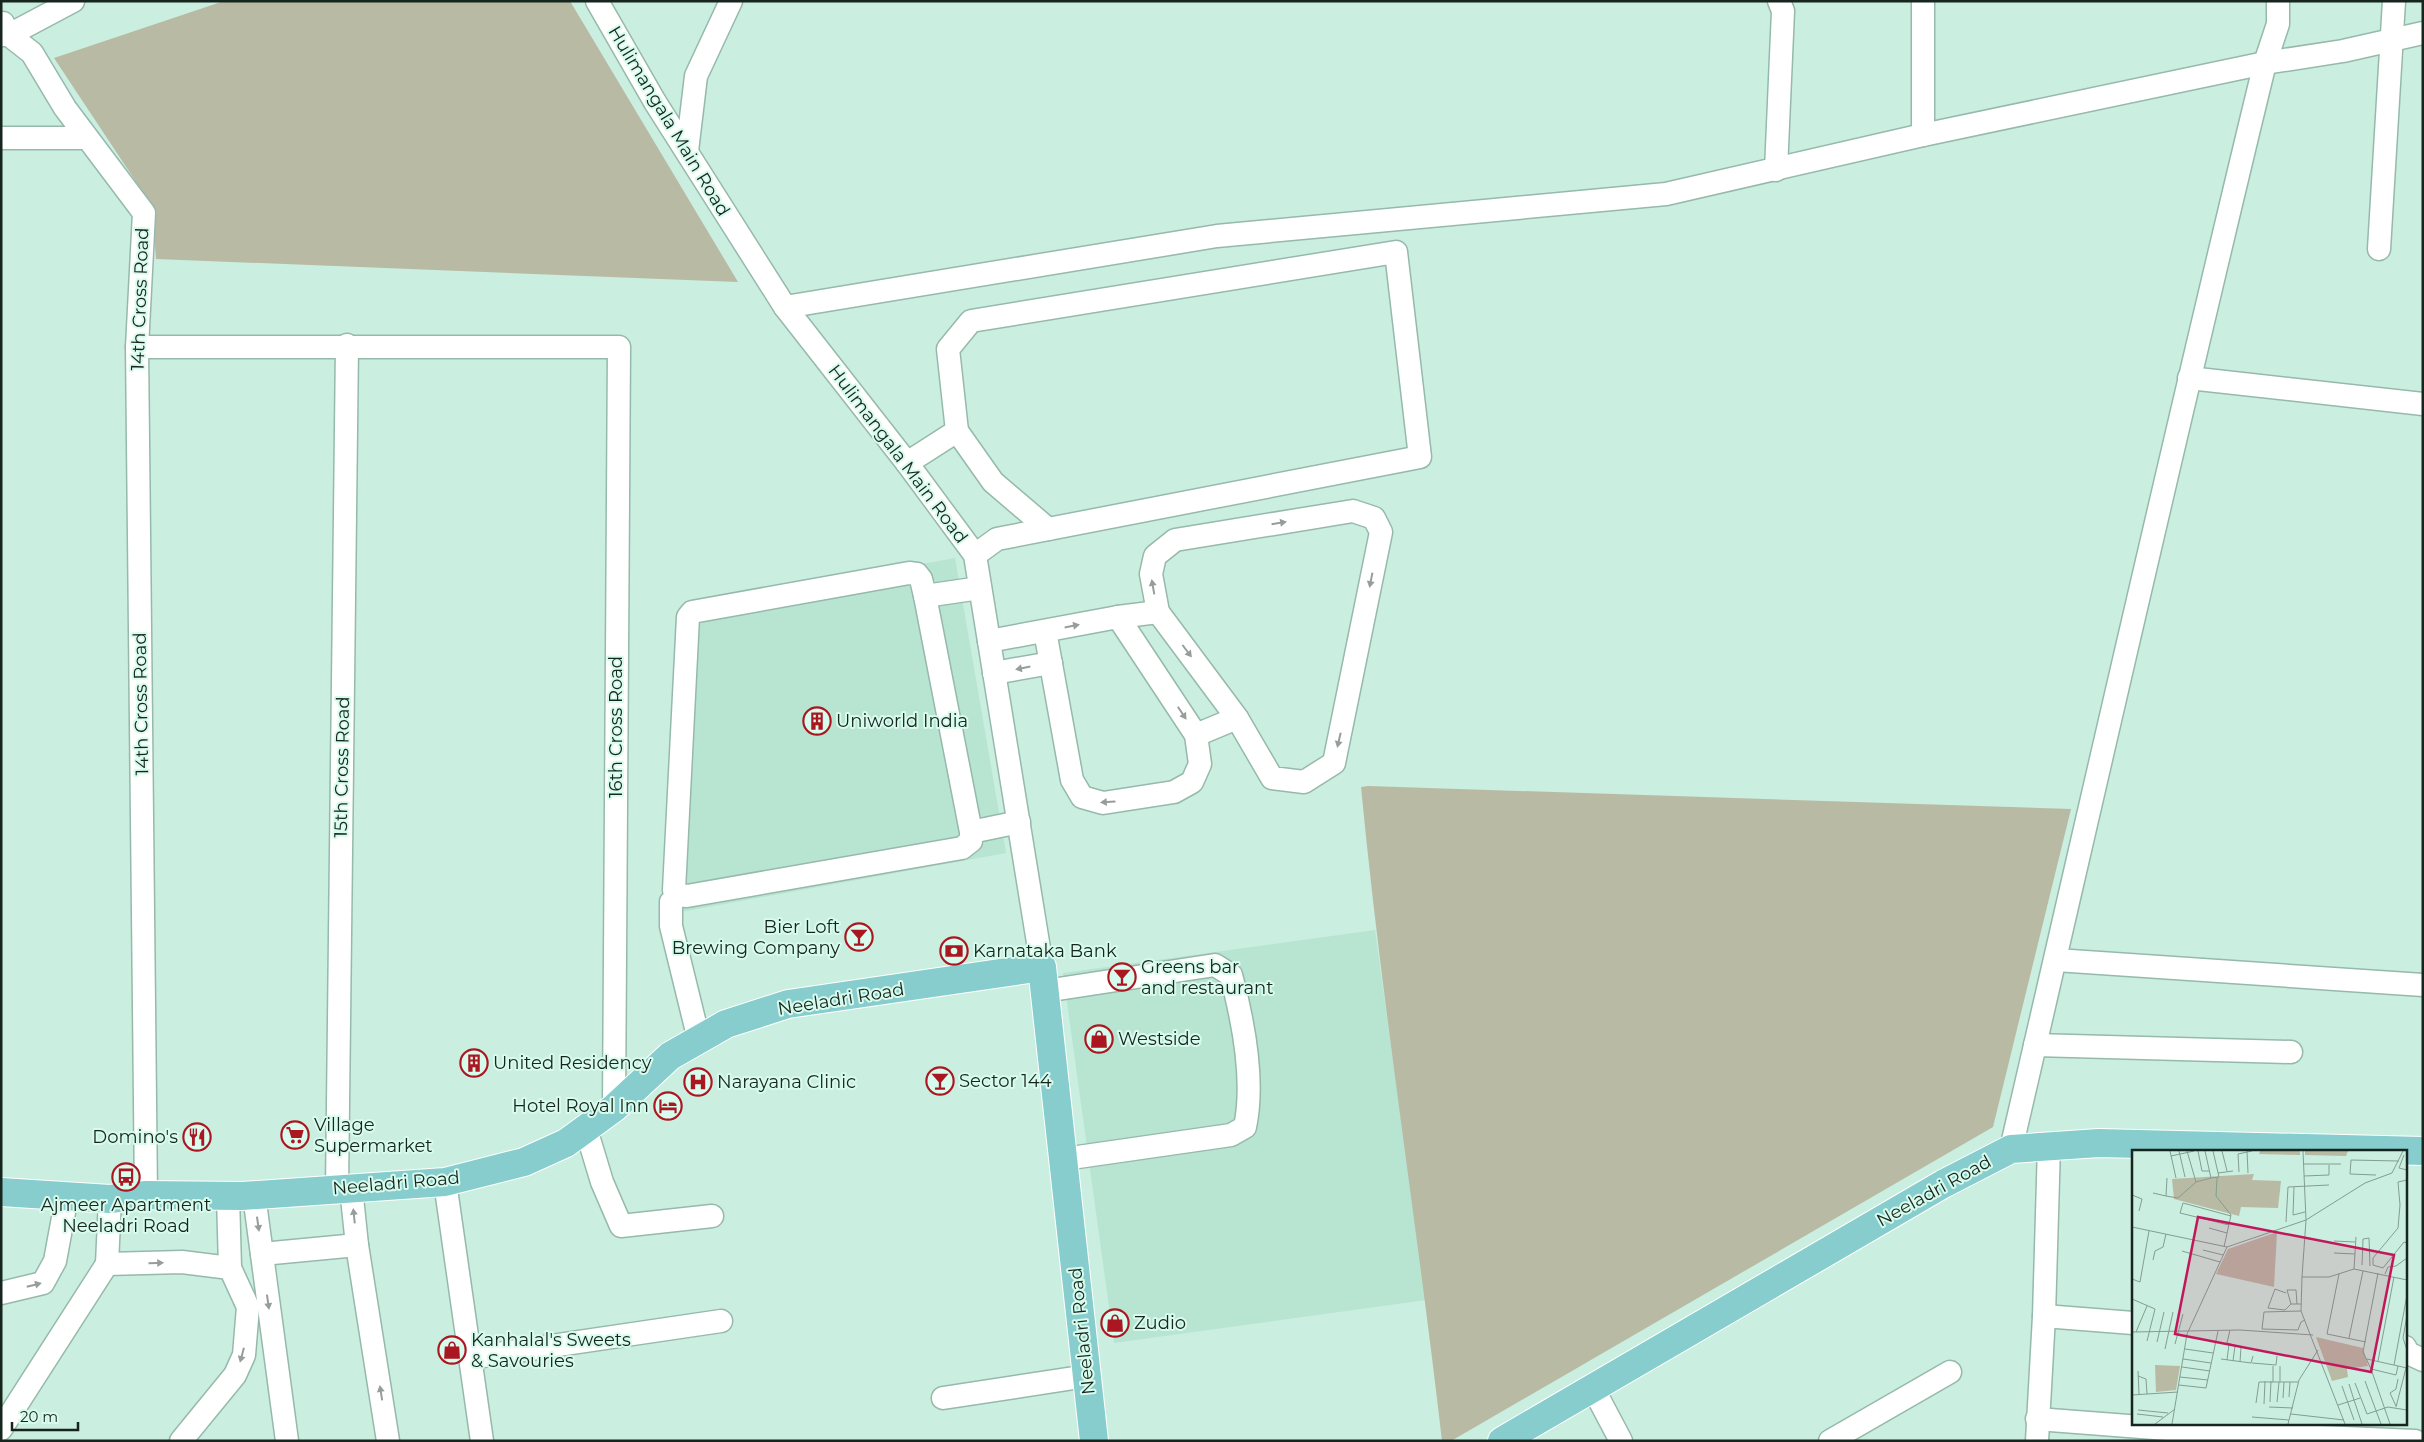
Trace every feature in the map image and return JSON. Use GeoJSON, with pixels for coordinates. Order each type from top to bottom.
{"type":"FeatureCollection","features":[{"type":"Feature","properties":{"kind":"main road","name":"Neeladri Road"},"geometry":{"type":"LineString","coordinates":[[1,1192],[110,1199],[146,1195],[241,1195],[445,1182],[524,1162],[566,1143],[614,1108],[670,1056],[726,1024],[788,1004],[1043,979],[1094,1441]]}},
{"type":"Feature","properties":{"kind":"main road","name":"Neeladri Road"},"geometry":{"type":"LineString","coordinates":[[1502,1441],[1943,1184],[2011,1149],[2099,1143],[2390,1150]]}},
{"type":"Feature","properties":{"kind":"main road","name":"Neeladri Road"},"geometry":{"type":"LineString","coordinates":[[2406,1150],[2423,1151]]}},
{"type":"Feature","properties":{"kind":"street"},"geometry":{"type":"LineString","coordinates":[[73,1],[4,30],[32,53],[86,138]]}},
{"type":"Feature","properties":{"kind":"street","name":"Hulimangala Main Road"},"geometry":{"type":"LineString","coordinates":[[597,1],[654,102],[785,307],[908,463],[975,555],[1043,979]]}},
{"type":"Feature","properties":{"kind":"street"},"geometry":{"type":"LineString","coordinates":[[687,152],[696,76],[731,1]]}},
{"type":"Feature","properties":{"kind":"street"},"geometry":{"type":"LineString","coordinates":[[1776,170],[1784,11],[1779,1]]}},
{"type":"Feature","properties":{"kind":"street"},"geometry":{"type":"LineString","coordinates":[[1923,1],[1923,135]]}},
{"type":"Feature","properties":{"kind":"street"},"geometry":{"type":"LineString","coordinates":[[2011,1149],[2189,378],[2265,63],[2278,24],[2278,1]]}},
{"type":"Feature","properties":{"kind":"street"},"geometry":{"type":"LineString","coordinates":[[2379,249],[2394,1]]}},
{"type":"Feature","properties":{"kind":"street"},"geometry":{"type":"LineString","coordinates":[[785,307],[1217,236],[1666,194],[1923,135],[2265,63],[2343,51],[2423,33]]}},
{"type":"Feature","properties":{"kind":"street"},"geometry":{"type":"LineString","coordinates":[[1,138],[86,138]]}},
{"type":"Feature","properties":{"kind":"street","name":"14th Cross Road"},"geometry":{"type":"LineString","coordinates":[[86,138],[144,214],[137,347],[146,1195]]}},
{"type":"Feature","properties":{"kind":"street"},"geometry":{"type":"LineString","coordinates":[[975,555],[997,539],[1420,457],[1396,252],[971,321],[948,349],[957,431],[994,482],[1048,529]]}},
{"type":"Feature","properties":{"kind":"street"},"geometry":{"type":"LineString","coordinates":[[137,347],[347,345]]}},
{"type":"Feature","properties":{"kind":"street","name":"16th Cross Road"},"geometry":{"type":"LineString","coordinates":[[347,345],[618,347],[614,1108]]}},
{"type":"Feature","properties":{"kind":"street","name":"15th Cross Road"},"geometry":{"type":"LineString","coordinates":[[347,345],[344,1188],[357,1245],[388,1441]]}},
{"type":"Feature","properties":{"kind":"street"},"geometry":{"type":"LineString","coordinates":[[2189,378],[2423,404]]}},
{"type":"Feature","properties":{"kind":"street"},"geometry":{"type":"LineString","coordinates":[[908,463],[957,431]]}},
{"type":"Feature","properties":{"kind":"street"},"geometry":{"type":"LineString","coordinates":[[1353,511],[1374,518],[1381,532],[1334,763],[1304,782],[1272,778],[1237,718],[1158,612],[1151,574],[1155,556],[1175,540],[1353,511]]}},
{"type":"Feature","properties":{"kind":"street"},"geometry":{"type":"LineString","coordinates":[[909,573],[916,574],[921,579],[971,832],[971,842],[962,848],[697,895],[679,895],[674,890],[688,617],[692,612],[909,573]]}},
{"type":"Feature","properties":{"kind":"street"},"geometry":{"type":"LineString","coordinates":[[924,596],[980,588]]}},
{"type":"Feature","properties":{"kind":"street"},"geometry":{"type":"LineString","coordinates":[[989,641],[1118,617],[1158,612]]}},
{"type":"Feature","properties":{"kind":"street"},"geometry":{"type":"LineString","coordinates":[[1045,631],[1072,780],[1082,797],[1103,803],[1174,792],[1192,782],[1200,764],[1196,735],[1118,617]]}},
{"type":"Feature","properties":{"kind":"street"},"geometry":{"type":"LineString","coordinates":[[994,673],[1051,663]]}},
{"type":"Feature","properties":{"kind":"street"},"geometry":{"type":"LineString","coordinates":[[1196,735],[1237,718]]}},
{"type":"Feature","properties":{"kind":"street"},"geometry":{"type":"LineString","coordinates":[[971,832],[1018,822]]}},
{"type":"Feature","properties":{"kind":"street"},"geometry":{"type":"LineString","coordinates":[[679,895],[672,902],[671,926],[699,1040]]}},
{"type":"Feature","properties":{"kind":"street"},"geometry":{"type":"LineString","coordinates":[[2056,960],[2423,985]]}},
{"type":"Feature","properties":{"kind":"street"},"geometry":{"type":"LineString","coordinates":[[1043,979],[1215,965],[1231,975],[1239,1003],[1249,1086],[1245,1127],[1231,1135],[1064,1159]]}},
{"type":"Feature","properties":{"kind":"street"},"geometry":{"type":"LineString","coordinates":[[2035,1045],[2291,1052]]}},
{"type":"Feature","properties":{"kind":"street"},"geometry":{"type":"LineString","coordinates":[[586,1128],[602,1182],[621,1226],[712,1216]]}},
{"type":"Feature","properties":{"kind":"street"},"geometry":{"type":"LineString","coordinates":[[2049,1146],[2044,1316],[2037,1430],[2206,1432],[2415,1441]]}},
{"type":"Feature","properties":{"kind":"street"},"geometry":{"type":"LineString","coordinates":[[445,1182],[482,1441]]}},
{"type":"Feature","properties":{"kind":"street"},"geometry":{"type":"LineString","coordinates":[[241,1195],[262,1254],[287,1441]]}},
{"type":"Feature","properties":{"kind":"street"},"geometry":{"type":"LineString","coordinates":[[181,1441],[234,1375],[244,1355],[248,1307],[230,1268],[241,1195]]}},
{"type":"Feature","properties":{"kind":"street"},"geometry":{"type":"LineString","coordinates":[[1,1293],[43,1282],[55,1261],[67,1196]]}},
{"type":"Feature","properties":{"kind":"street"},"geometry":{"type":"LineString","coordinates":[[1,1428],[108,1264],[110,1199]]}},
{"type":"Feature","properties":{"kind":"street"},"geometry":{"type":"LineString","coordinates":[[262,1254],[357,1245]]}},
{"type":"Feature","properties":{"kind":"street"},"geometry":{"type":"LineString","coordinates":[[108,1264],[182,1262],[230,1268]]}},
{"type":"Feature","properties":{"kind":"street"},"geometry":{"type":"LineString","coordinates":[[2044,1316],[2132,1323]]}},
{"type":"Feature","properties":{"kind":"street"},"geometry":{"type":"LineString","coordinates":[[470,1358],[721,1320]]}},
{"type":"Feature","properties":{"kind":"street"},"geometry":{"type":"LineString","coordinates":[[2406,1349],[2408,1353],[2423,1360]]}},
{"type":"Feature","properties":{"kind":"street"},"geometry":{"type":"LineString","coordinates":[[1830,1441],[1950,1372]]}},
{"type":"Feature","properties":{"kind":"street"},"geometry":{"type":"LineString","coordinates":[[943,1398],[1087,1376]]}},
{"type":"Feature","properties":{"kind":"street"},"geometry":{"type":"LineString","coordinates":[[1593,1388],[1621,1441]]}},
{"type":"Feature","properties":{"kind":"shaded area"},"geometry":{"type":"Polygon","coordinates":[[[224,1],[570,1],[738,282],[156,259],[152,206],[54,58],[224,1]]]}},
{"type":"Feature","properties":{"kind":"shaded area","name":"Uniworld India"},"geometry":{"type":"Polygon","coordinates":[[[955,558],[1006,853],[664,915],[679,608],[955,558]]]}},
{"type":"Feature","properties":{"kind":"shaded area"},"geometry":{"type":"Polygon","coordinates":[[[1361,787],[2071,809],[1993,1127],[1451,1441],[1442,1441],[1369,869],[1361,787]]]}},
{"type":"Feature","properties":{"kind":"shaded area"},"geometry":{"type":"Polygon","coordinates":[[[1375,930],[1426,1300],[1114,1343],[1063,973],[1375,930]]]}},
{"type":"Feature","properties":{"kind":"place","name":"Uniworld India"},"geometry":{"type":"Point","coordinates":[817,721]}},
{"type":"Feature","properties":{"kind":"place","name":"Bier Loft Brewing Company"},"geometry":{"type":"Point","coordinates":[859,937]}},
{"type":"Feature","properties":{"kind":"place","name":"Karnataka Bank"},"geometry":{"type":"Point","coordinates":[954,951]}},
{"type":"Feature","properties":{"kind":"place","name":"Greens bar and restaurant"},"geometry":{"type":"Point","coordinates":[1122,977]}},
{"type":"Feature","properties":{"kind":"place","name":"Westside"},"geometry":{"type":"Point","coordinates":[1099,1039]}},
{"type":"Feature","properties":{"kind":"place","name":"United Residency"},"geometry":{"type":"Point","coordinates":[474,1063]}},
{"type":"Feature","properties":{"kind":"place","name":"Sector 144"},"geometry":{"type":"Point","coordinates":[940,1081]}},
{"type":"Feature","properties":{"kind":"place","name":"Narayana Clinic"},"geometry":{"type":"Point","coordinates":[698,1082]}},
{"type":"Feature","properties":{"kind":"place","name":"Hotel Royal Inn"},"geometry":{"type":"Point","coordinates":[668,1106]}},
{"type":"Feature","properties":{"kind":"place","name":"Village Supermarket"},"geometry":{"type":"Point","coordinates":[295,1135]}},
{"type":"Feature","properties":{"kind":"place","name":"Domino's"},"geometry":{"type":"Point","coordinates":[197,1137]}},
{"type":"Feature","properties":{"kind":"place","name":"Ajmeer Apartment Neeladri Road"},"geometry":{"type":"Point","coordinates":[126,1177]}},
{"type":"Feature","properties":{"kind":"place","name":"Zudio"},"geometry":{"type":"Point","coordinates":[1115,1323]}},
{"type":"Feature","properties":{"kind":"place","name":"Kanhalal's Sweets & Savouries"},"geometry":{"type":"Point","coordinates":[452,1350]}}]}
